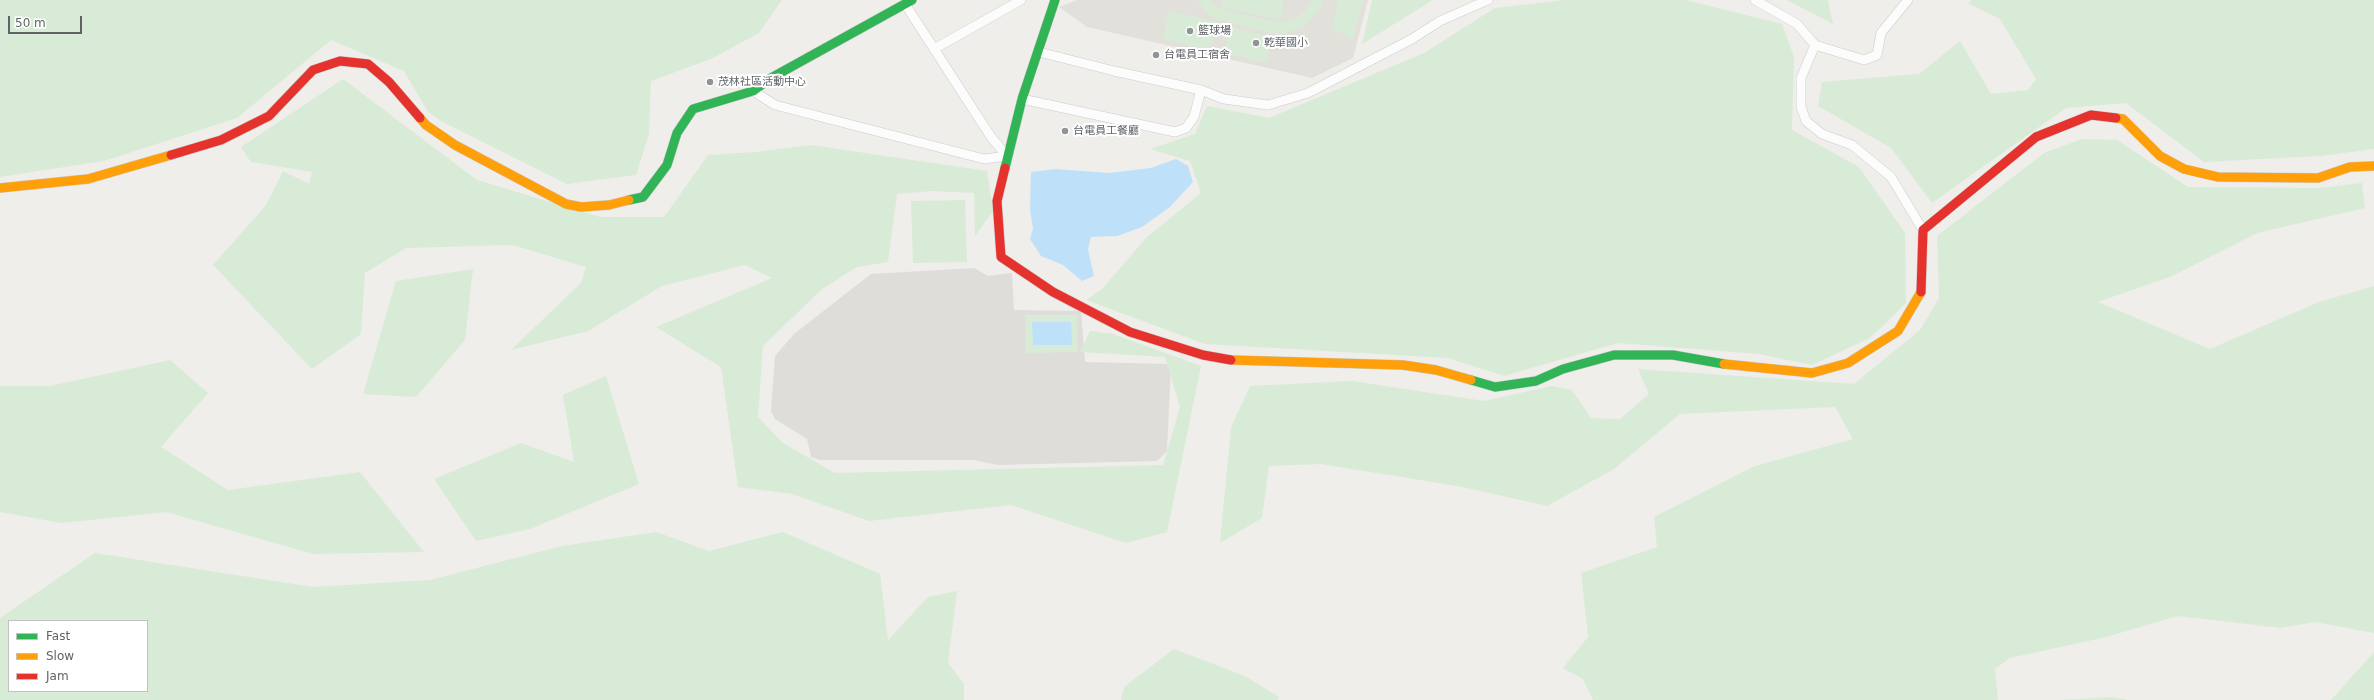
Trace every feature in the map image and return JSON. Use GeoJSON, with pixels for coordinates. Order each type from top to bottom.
{"type":"FeatureCollection","features":[{"type":"Feature","properties":{"kind":"street"},"geometry":{"type":"LineString","coordinates":[[934,49],[1021,0]]}},
{"type":"Feature","properties":{"kind":"street"},"geometry":{"type":"LineString","coordinates":[[1039,52],[1122,73],[1201,90],[1224,99],[1268,105],[1308,93],[1412,39],[1440,21],[1488,0]]}},
{"type":"Feature","properties":{"kind":"street"},"geometry":{"type":"LineString","coordinates":[[1755,0],[1797,24],[1815,45],[1864,60],[1877,55],[1881,33],[1908,0]]}},
{"type":"Feature","properties":{"kind":"street"},"geometry":{"type":"LineString","coordinates":[[1056,1],[1022,99],[997,201],[1001,257],[1053,292],[1130,332],[1203,355],[1235,360],[1403,365],[1436,370],[1495,387],[1536,380],[1563,369],[1614,355],[1673,355],[1733,365],[1812,374],[1848,363],[1898,331],[1921,294],[1923,230],[1892,177],[1852,145],[1822,134],[1806,121],[1801,107],[1801,78],[1815,45]]}},
{"type":"Feature","properties":{"kind":"street"},"geometry":{"type":"LineString","coordinates":[[0,188],[88,179],[221,140],[269,116],[313,70],[340,61],[368,64],[389,82],[426,125],[455,145],[566,204],[581,207],[609,205],[643,197],[667,165],[678,133],[693,109],[753,91],[771,78],[909,2],[934,49],[991,137],[1007,156]]}},
{"type":"Feature","properties":{"kind":"street"},"geometry":{"type":"LineString","coordinates":[[1022,99],[1175,132],[1186,128],[1194,117],[1201,90]]}},
{"type":"Feature","properties":{"kind":"street"},"geometry":{"type":"LineString","coordinates":[[753,91],[775,104],[984,159],[1007,156]]}},
{"type":"Feature","properties":{"kind":"street"},"geometry":{"type":"LineString","coordinates":[[1923,230],[2036,137],[2091,115],[2124,119],[2160,156],[2184,169],[2218,177],[2318,178],[2350,167],[2374,166]]}},
{"type":"Feature","properties":{"kind":"shaded area","name":"乾華國小"},"geometry":{"type":"Polygon","coordinates":[[[1077,0],[1368,0],[1353,58],[1312,78],[1087,27],[1059,7],[1077,0]]]}},
{"type":"Feature","properties":{"kind":"shaded area"},"geometry":{"type":"Polygon","coordinates":[[[974,268],[988,276],[1012,273],[1014,310],[1081,311],[1085,362],[1171,364],[1167,451],[1157,461],[998,465],[973,460],[820,460],[811,457],[807,439],[775,419],[771,411],[775,356],[794,334],[871,274],[974,268]]]}},
{"type":"Feature","properties":{"kind":"green space"},"geometry":{"type":"Polygon","coordinates":[[[0,0],[782,0],[759,33],[713,58],[651,81],[649,134],[636,175],[567,184],[441,121],[428,112],[404,71],[331,40],[237,118],[104,161],[0,177],[0,0]]]}},
{"type":"Feature","properties":{"kind":"green space"},"geometry":{"type":"Polygon","coordinates":[[[1197,0],[1211,0],[1217,7],[1229,11],[1274,22],[1286,22],[1297,18],[1306,10],[1311,0],[1322,0],[1321,6],[1313,18],[1304,26],[1285,34],[1275,34],[1215,19],[1206,12],[1197,0]]]}},
{"type":"Feature","properties":{"kind":"green space"},"geometry":{"type":"Polygon","coordinates":[[[1223,0],[1284,0],[1280,20],[1222,7],[1223,0]]]}},
{"type":"Feature","properties":{"kind":"green space"},"geometry":{"type":"Polygon","coordinates":[[[1338,0],[1363,0],[1353,39],[1332,29],[1338,0]]]}},
{"type":"Feature","properties":{"kind":"green space"},"geometry":{"type":"Polygon","coordinates":[[[1372,0],[1433,0],[1362,44],[1372,0]]]}},
{"type":"Feature","properties":{"kind":"green space"},"geometry":{"type":"Polygon","coordinates":[[[1565,0],[1686,0],[1782,24],[1794,57],[1792,130],[1859,167],[1905,233],[1906,303],[1870,338],[1812,365],[1759,354],[1618,343],[1504,376],[1448,358],[1205,344],[1086,300],[1102,289],[1146,238],[1201,193],[1190,161],[1150,149],[1195,134],[1207,106],[1269,118],[1424,53],[1495,8],[1565,0]]]}},
{"type":"Feature","properties":{"kind":"green space"},"geometry":{"type":"Polygon","coordinates":[[[1787,0],[1828,0],[1833,24],[1787,0]]]}},
{"type":"Feature","properties":{"kind":"green space"},"geometry":{"type":"Polygon","coordinates":[[[1971,0],[2374,0],[2374,149],[2321,156],[2204,162],[2126,103],[2066,108],[1932,203],[1891,148],[1818,106],[1822,82],[1919,74],[1960,41],[1991,94],[2028,90],[2036,79],[2000,19],[1969,4],[1971,0]]]}},
{"type":"Feature","properties":{"kind":"green space","name":"籃球場"},"geometry":{"type":"Polygon","coordinates":[[[1169,11],[1216,22],[1210,50],[1163,39],[1169,11]]]}},
{"type":"Feature","properties":{"kind":"green space","name":"籃球場"},"geometry":{"type":"Polygon","coordinates":[[[1230,27],[1273,37],[1267,63],[1224,53],[1230,27]]]}},
{"type":"Feature","properties":{"kind":"green space"},"geometry":{"type":"Polygon","coordinates":[[[343,79],[477,180],[600,217],[664,217],[708,155],[755,152],[811,145],[987,171],[993,211],[975,236],[974,193],[932,191],[897,194],[888,262],[857,267],[822,289],[763,346],[758,417],[783,443],[835,473],[1163,465],[1180,407],[1165,357],[1080,352],[1090,331],[1113,334],[1201,366],[1167,532],[1126,543],[1011,505],[869,521],[792,494],[738,487],[721,367],[656,327],[772,278],[745,265],[662,286],[588,331],[511,350],[581,283],[586,267],[512,245],[406,248],[365,273],[361,334],[312,369],[213,265],[266,205],[283,171],[309,184],[312,172],[251,162],[241,147],[343,79]]]}},
{"type":"Feature","properties":{"kind":"green space"},"geometry":{"type":"Polygon","coordinates":[[[2082,139],[2117,140],[2188,187],[2320,188],[2362,183],[2365,208],[2257,233],[2172,276],[2098,302],[2210,349],[2319,302],[2374,286],[2374,633],[2315,622],[2281,628],[2178,616],[2106,637],[2010,658],[1995,669],[1998,700],[1593,700],[1583,679],[1563,668],[1588,637],[1581,573],[1657,547],[1654,517],[1755,466],[1853,439],[1835,407],[1680,414],[1614,469],[1547,506],[1463,487],[1321,464],[1269,466],[1262,518],[1220,543],[1231,427],[1250,386],[1352,381],[1484,401],[1552,386],[1572,390],[1591,418],[1620,419],[1649,394],[1638,369],[1854,384],[1920,330],[1939,298],[1937,236],[2044,153],[2082,139]]]}},
{"type":"Feature","properties":{"kind":"green space"},"geometry":{"type":"Polygon","coordinates":[[[965,200],[967,262],[913,263],[911,201],[965,200]]]}},
{"type":"Feature","properties":{"kind":"green space"},"geometry":{"type":"Polygon","coordinates":[[[473,269],[465,340],[416,397],[363,394],[396,281],[473,269]]]}},
{"type":"Feature","properties":{"kind":"green space"},"geometry":{"type":"Polygon","coordinates":[[[1025,315],[1077,315],[1078,352],[1026,353],[1025,315]]]}},
{"type":"Feature","properties":{"kind":"green space"},"geometry":{"type":"Polygon","coordinates":[[[170,360],[208,393],[161,447],[228,490],[360,472],[424,552],[313,554],[166,512],[62,523],[0,512],[0,386],[50,386],[170,360]]]}},
{"type":"Feature","properties":{"kind":"green space"},"geometry":{"type":"Polygon","coordinates":[[[606,376],[639,484],[530,529],[476,541],[434,479],[521,443],[574,462],[563,395],[606,376]]]}},
{"type":"Feature","properties":{"kind":"green space"},"geometry":{"type":"Polygon","coordinates":[[[656,532],[709,551],[783,532],[880,574],[888,640],[928,597],[957,591],[948,663],[964,684],[964,700],[0,700],[0,618],[95,553],[313,587],[430,580],[562,546],[656,532]]]}},
{"type":"Feature","properties":{"kind":"green space"},"geometry":{"type":"Polygon","coordinates":[[[1174,649],[1245,676],[1279,697],[1277,700],[1121,700],[1124,687],[1174,649]]]}},
{"type":"Feature","properties":{"kind":"green space"},"geometry":{"type":"Polygon","coordinates":[[[2374,652],[2374,700],[2331,700],[2374,652]]]}},
{"type":"Feature","properties":{"kind":"green space"},"geometry":{"type":"Polygon","coordinates":[[[2111,697],[2129,700],[2057,700],[2111,697]]]}},
{"type":"Feature","properties":{"kind":"water"},"geometry":{"type":"Polygon","coordinates":[[[1176,159],[1188,166],[1193,182],[1170,207],[1142,227],[1117,236],[1091,237],[1088,250],[1094,276],[1082,281],[1063,265],[1041,256],[1030,239],[1033,229],[1030,209],[1031,172],[1055,169],[1109,173],[1151,168],[1176,159]]]}},
{"type":"Feature","properties":{"kind":"water"},"geometry":{"type":"Polygon","coordinates":[[[1032,322],[1071,322],[1072,345],[1033,345],[1032,322]]]}},
{"type":"Feature","properties":{"kind":"traffic: fast"},"geometry":{"type":"LineString","coordinates":[[629,200],[643,197],[667,165],[677,133],[693,109],[753,91],[771,78],[912,0]]}},
{"type":"Feature","properties":{"kind":"traffic: fast"},"geometry":{"type":"LineString","coordinates":[[1005,168],[1022,99],[1055,0]]}},
{"type":"Feature","properties":{"kind":"traffic: fast"},"geometry":{"type":"LineString","coordinates":[[1471,380],[1495,387],[1536,381],[1563,369],[1614,355],[1673,355],[1724,364]]}},
{"type":"Feature","properties":{"kind":"traffic: slow"},"geometry":{"type":"LineString","coordinates":[[420,118],[426,125],[455,145],[566,204],[581,207],[609,205],[629,200]]}},
{"type":"Feature","properties":{"kind":"traffic: slow"},"geometry":{"type":"LineString","coordinates":[[2116,118],[2123,119],[2160,156],[2184,169],[2218,177],[2318,178],[2350,167],[2374,166]]}},
{"type":"Feature","properties":{"kind":"traffic: slow"},"geometry":{"type":"LineString","coordinates":[[0,188],[88,179],[171,155]]}},
{"type":"Feature","properties":{"kind":"traffic: slow"},"geometry":{"type":"LineString","coordinates":[[1724,364],[1812,373],[1848,363],[1898,331],[1921,292]]}},
{"type":"Feature","properties":{"kind":"traffic: slow"},"geometry":{"type":"LineString","coordinates":[[1231,360],[1403,365],[1436,370],[1471,380]]}},
{"type":"Feature","properties":{"kind":"traffic: jam"},"geometry":{"type":"LineString","coordinates":[[171,155],[221,140],[269,116],[313,70],[340,61],[368,64],[389,82],[420,118]]}},
{"type":"Feature","properties":{"kind":"traffic: jam"},"geometry":{"type":"LineString","coordinates":[[1921,292],[1923,230],[2036,137],[2091,115],[2116,118]]}},
{"type":"Feature","properties":{"kind":"traffic: jam"},"geometry":{"type":"LineString","coordinates":[[1005,168],[997,201],[1001,257],[1053,292],[1130,332],[1203,355],[1231,360]]}},
{"type":"Feature","properties":{"kind":"place","name":"籃球場"},"geometry":{"type":"Point","coordinates":[1190,31]}},
{"type":"Feature","properties":{"kind":"place","name":"乾華國小"},"geometry":{"type":"Point","coordinates":[1256,43]}},
{"type":"Feature","properties":{"kind":"place","name":"台電員工宿舍"},"geometry":{"type":"Point","coordinates":[1156,55]}},
{"type":"Feature","properties":{"kind":"place","name":"茂林社區活動中心"},"geometry":{"type":"Point","coordinates":[710,82]}},
{"type":"Feature","properties":{"kind":"place","name":"台電員工餐廳"},"geometry":{"type":"Point","coordinates":[1065,131]}}]}
